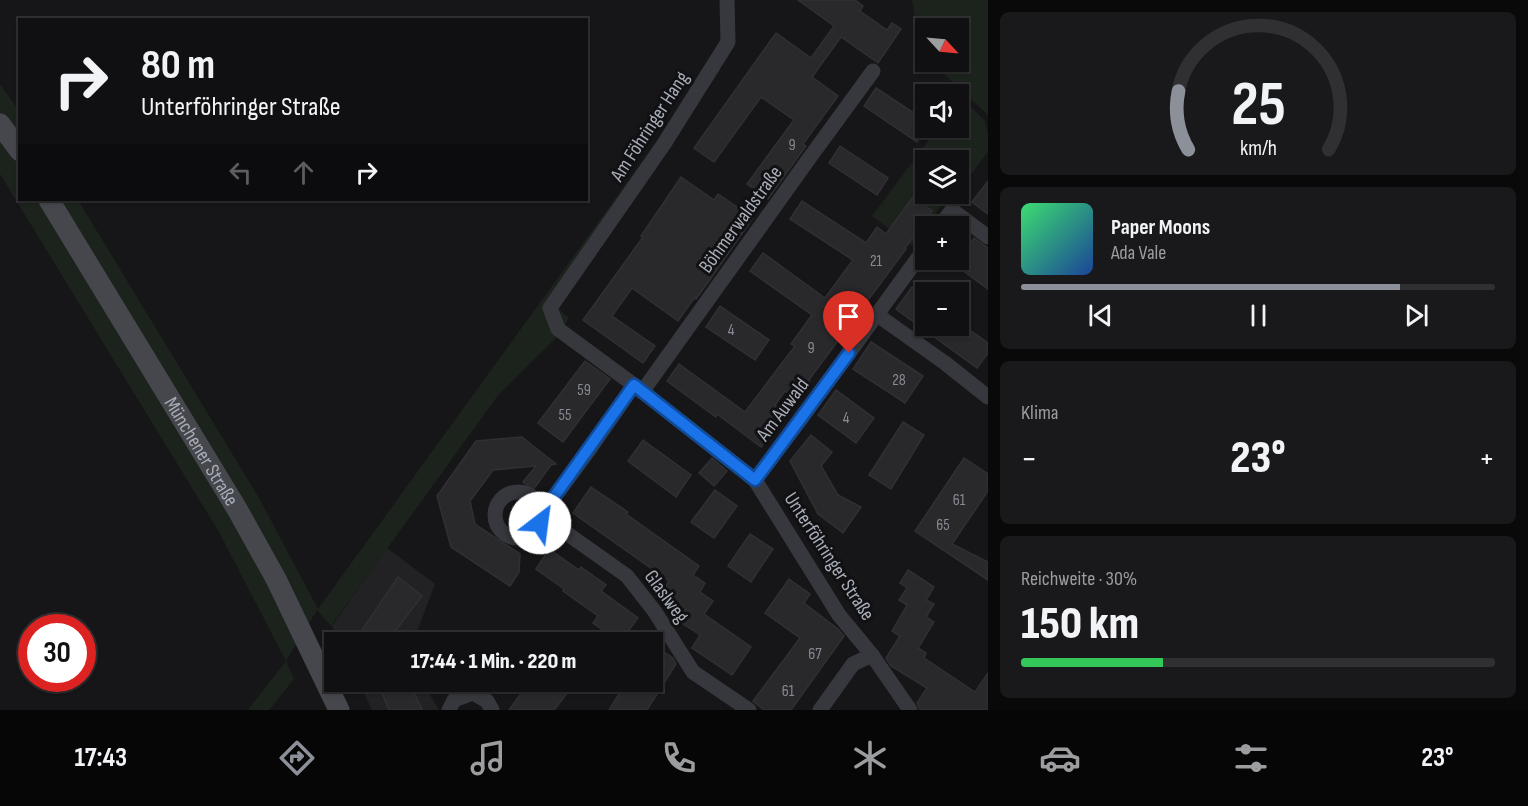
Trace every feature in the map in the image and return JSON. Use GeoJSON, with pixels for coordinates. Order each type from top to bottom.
{"type":"FeatureCollection","features":[{"type":"Feature","properties":{"kind":"main road"},"geometry":{"type":"LineString","coordinates":[[0,124],[18,148]]}},
{"type":"Feature","properties":{"kind":"main road","name":"Münchener Straße"},"geometry":{"type":"LineString","coordinates":[[50,201],[237,509],[276,579],[339,710]]}},
{"type":"Feature","properties":{"kind":"street","name":"Am Föhringer Hang"},"geometry":{"type":"LineString","coordinates":[[558,329],[550,308],[664,144],[728,42],[727,0]]}},
{"type":"Feature","properties":{"kind":"street","name":"Böhmerwaldstraße"},"geometry":{"type":"LineString","coordinates":[[638,389],[873,71]]}},
{"type":"Feature","properties":{"kind":"street"},"geometry":{"type":"LineString","coordinates":[[948,216],[952,210],[960,216]]}},
{"type":"Feature","properties":{"kind":"street"},"geometry":{"type":"LineString","coordinates":[[969,223],[988,237]]}},
{"type":"Feature","properties":{"kind":"street","name":"Am Auwald"},"geometry":{"type":"LineString","coordinates":[[755,480],[915,261]]}},
{"type":"Feature","properties":{"kind":"street"},"geometry":{"type":"LineString","coordinates":[[876,314],[988,397]]}},
{"type":"Feature","properties":{"kind":"street","name":"Unterföhringer Straße"},"geometry":{"type":"LineString","coordinates":[[558,329],[755,480],[839,615],[872,655],[910,710]]}},
{"type":"Feature","properties":{"kind":"street","name":"Glaslweg"},"geometry":{"type":"LineString","coordinates":[[638,389],[541,515],[627,576],[655,612],[693,672],[749,710]]}},
{"type":"Feature","properties":{"kind":"street"},"geometry":{"type":"LineString","coordinates":[[820,710],[854,664],[872,655]]}},
{"type":"Feature","properties":{"kind":"street"},"geometry":{"type":"LineString","coordinates":[[449,710],[454,700],[473,693],[487,701],[492,710]]}},
{"type":"Feature","properties":{"kind":"shaded area"},"geometry":{"type":"Polygon","coordinates":[[[911,0],[988,0],[988,115],[969,97],[969,84],[955,84],[942,72],[969,72],[969,18],[915,19],[911,0]]]}},
{"type":"Feature","properties":{"kind":"shaded area"},"geometry":{"type":"Polygon","coordinates":[[[706,63],[720,70],[671,145],[556,307],[569,318],[557,337],[499,394],[331,626],[317,610],[286,661],[219,532],[0,174],[0,84],[18,110],[18,201],[79,201],[259,498],[318,609],[657,141],[706,63]]]}},
{"type":"Feature","properties":{"kind":"shaded area"},"geometry":{"type":"Polygon","coordinates":[[[969,105],[985,121],[988,152],[969,177],[969,150],[922,150],[930,138],[969,138],[969,105]]]}},
{"type":"Feature","properties":{"kind":"shaded area"},"geometry":{"type":"Polygon","coordinates":[[[915,159],[915,204],[942,204],[934,216],[915,216],[915,242],[912,246],[872,216],[915,159]]]}},
{"type":"Feature","properties":{"kind":"shaded area"},"geometry":{"type":"Polygon","coordinates":[[[387,548],[435,584],[417,632],[335,632],[332,626],[387,548]]]}},
{"type":"Feature","properties":{"kind":"shaded area"},"geometry":{"type":"Polygon","coordinates":[[[286,661],[294,679],[269,710],[248,710],[286,661]]]}},
{"type":"Feature","properties":{"kind":"shaded area"},"geometry":{"type":"Polygon","coordinates":[[[363,692],[428,692],[439,710],[372,710],[363,692]]]}},
{"type":"Feature","properties":{"kind":"building"},"geometry":{"type":"Polygon","coordinates":[[[798,0],[855,0],[863,6],[860,11],[887,30],[892,23],[901,29],[878,63],[841,37],[812,77],[838,96],[803,144],[806,146],[768,199],[747,184],[794,120],[761,97],[714,162],[694,148],[776,33],[811,58],[834,26],[798,0]]]}},
{"type":"Feature","properties":{"kind":"building"},"geometry":{"type":"Polygon","coordinates":[[[876,88],[915,114],[915,138],[920,138],[917,142],[864,106],[876,88]]]}},
{"type":"Feature","properties":{"kind":"building"},"geometry":{"type":"Polygon","coordinates":[[[840,146],[888,178],[877,195],[829,163],[840,146]]]}},
{"type":"Feature","properties":{"kind":"building"},"geometry":{"type":"Polygon","coordinates":[[[681,177],[714,200],[718,194],[753,218],[678,321],[632,288],[612,316],[655,346],[643,363],[583,320],[643,237],[641,236],[681,177]]]}},
{"type":"Feature","properties":{"kind":"building"},"geometry":{"type":"Polygon","coordinates":[[[988,181],[988,214],[972,202],[988,181]]]}},
{"type":"Feature","properties":{"kind":"building"},"geometry":{"type":"Polygon","coordinates":[[[913,197],[915,204],[922,204],[932,211],[928,216],[915,216],[915,234],[906,249],[808,381],[810,382],[797,400],[785,391],[775,405],[784,413],[784,417],[761,447],[667,381],[679,364],[745,412],[795,346],[791,344],[812,315],[750,271],[763,253],[825,298],[853,260],[790,219],[802,201],[866,243],[877,227],[886,234],[913,197]]]}},
{"type":"Feature","properties":{"kind":"building"},"geometry":{"type":"Polygon","coordinates":[[[974,238],[988,248],[988,289],[962,270],[969,270],[969,244],[974,238]]]}},
{"type":"Feature","properties":{"kind":"building"},"geometry":{"type":"Polygon","coordinates":[[[912,287],[915,289],[915,323],[896,309],[912,287]]]}},
{"type":"Feature","properties":{"kind":"building"},"geometry":{"type":"Polygon","coordinates":[[[720,306],[769,340],[755,360],[706,327],[720,306]]]}},
{"type":"Feature","properties":{"kind":"building"},"geometry":{"type":"Polygon","coordinates":[[[969,330],[988,343],[988,353],[977,368],[933,336],[969,336],[969,330]]]}},
{"type":"Feature","properties":{"kind":"building"},"geometry":{"type":"Polygon","coordinates":[[[871,342],[923,376],[905,403],[853,369],[871,342]]]}},
{"type":"Feature","properties":{"kind":"building"},"geometry":{"type":"Polygon","coordinates":[[[585,361],[610,379],[563,442],[538,423],[585,361]]]}},
{"type":"Feature","properties":{"kind":"building"},"geometry":{"type":"Polygon","coordinates":[[[836,390],[874,418],[856,443],[818,415],[836,390]]]}},
{"type":"Feature","properties":{"kind":"building"},"geometry":{"type":"Polygon","coordinates":[[[903,422],[924,435],[891,489],[869,475],[903,422]]]}},
{"type":"Feature","properties":{"kind":"building"},"geometry":{"type":"Polygon","coordinates":[[[811,435],[832,452],[821,466],[838,495],[861,507],[843,533],[818,514],[790,461],[811,435]]]}},
{"type":"Feature","properties":{"kind":"building"},"geometry":{"type":"Polygon","coordinates":[[[522,437],[556,464],[551,465],[533,490],[523,482],[536,466],[493,470],[470,501],[475,524],[520,554],[519,572],[510,586],[451,547],[437,496],[476,441],[522,437]]]}},
{"type":"Feature","properties":{"kind":"building"},"geometry":{"type":"Polygon","coordinates":[[[643,440],[691,475],[676,497],[628,461],[643,440]]]}},
{"type":"Feature","properties":{"kind":"building"},"geometry":{"type":"Polygon","coordinates":[[[712,458],[727,471],[714,486],[699,473],[712,458]]]}},
{"type":"Feature","properties":{"kind":"building"},"geometry":{"type":"Polygon","coordinates":[[[964,458],[988,474],[988,491],[952,544],[988,562],[988,580],[915,531],[964,458]]]}},
{"type":"Feature","properties":{"kind":"building"},"geometry":{"type":"Polygon","coordinates":[[[591,487],[699,566],[693,575],[705,583],[700,592],[713,601],[704,614],[751,647],[732,675],[692,648],[700,635],[679,621],[686,609],[673,600],[677,594],[666,586],[669,581],[573,513],[591,487]]]}},
{"type":"Feature","properties":{"kind":"building"},"geometry":{"type":"Polygon","coordinates":[[[715,490],[737,506],[714,538],[691,522],[715,490]]]}},
{"type":"Feature","properties":{"kind":"building"},"geometry":{"type":"Polygon","coordinates":[[[750,534],[773,549],[751,582],[728,566],[750,534]]]}},
{"type":"Feature","properties":{"kind":"building"},"geometry":{"type":"Polygon","coordinates":[[[549,549],[579,570],[581,567],[606,585],[601,591],[638,618],[628,632],[606,632],[593,623],[598,616],[536,569],[549,549]]]}},
{"type":"Feature","properties":{"kind":"building"},"geometry":{"type":"Polygon","coordinates":[[[908,570],[934,587],[926,600],[934,604],[926,617],[934,622],[918,648],[926,653],[924,658],[975,692],[988,673],[988,710],[920,710],[917,703],[927,688],[891,666],[886,658],[900,636],[892,631],[907,605],[899,600],[907,588],[900,583],[908,570]]]}},
{"type":"Feature","properties":{"kind":"building"},"geometry":{"type":"Polygon","coordinates":[[[398,577],[422,596],[395,632],[361,632],[398,577]]]}},
{"type":"Feature","properties":{"kind":"building"},"geometry":{"type":"Polygon","coordinates":[[[789,579],[810,594],[804,603],[844,636],[791,710],[764,710],[753,701],[800,638],[765,613],[789,579]]]}},
{"type":"Feature","properties":{"kind":"building"},"geometry":{"type":"Polygon","coordinates":[[[663,651],[673,658],[676,664],[663,685],[663,651]]]}},
{"type":"Feature","properties":{"kind":"building"},"geometry":{"type":"Polygon","coordinates":[[[382,692],[414,692],[422,710],[389,710],[382,692]]]}},
{"type":"Feature","properties":{"kind":"building"},"geometry":{"type":"Polygon","coordinates":[[[522,692],[568,692],[554,710],[509,710],[522,692]]]}},
{"type":"Feature","properties":{"kind":"building"},"geometry":{"type":"Polygon","coordinates":[[[620,692],[658,692],[647,710],[609,710],[620,692]]]}},
{"type":"Feature","properties":{"kind":"route"},"geometry":{"type":"LineString","coordinates":[[540,523],[541,515],[634,385],[755,480],[849,353]]}}]}
